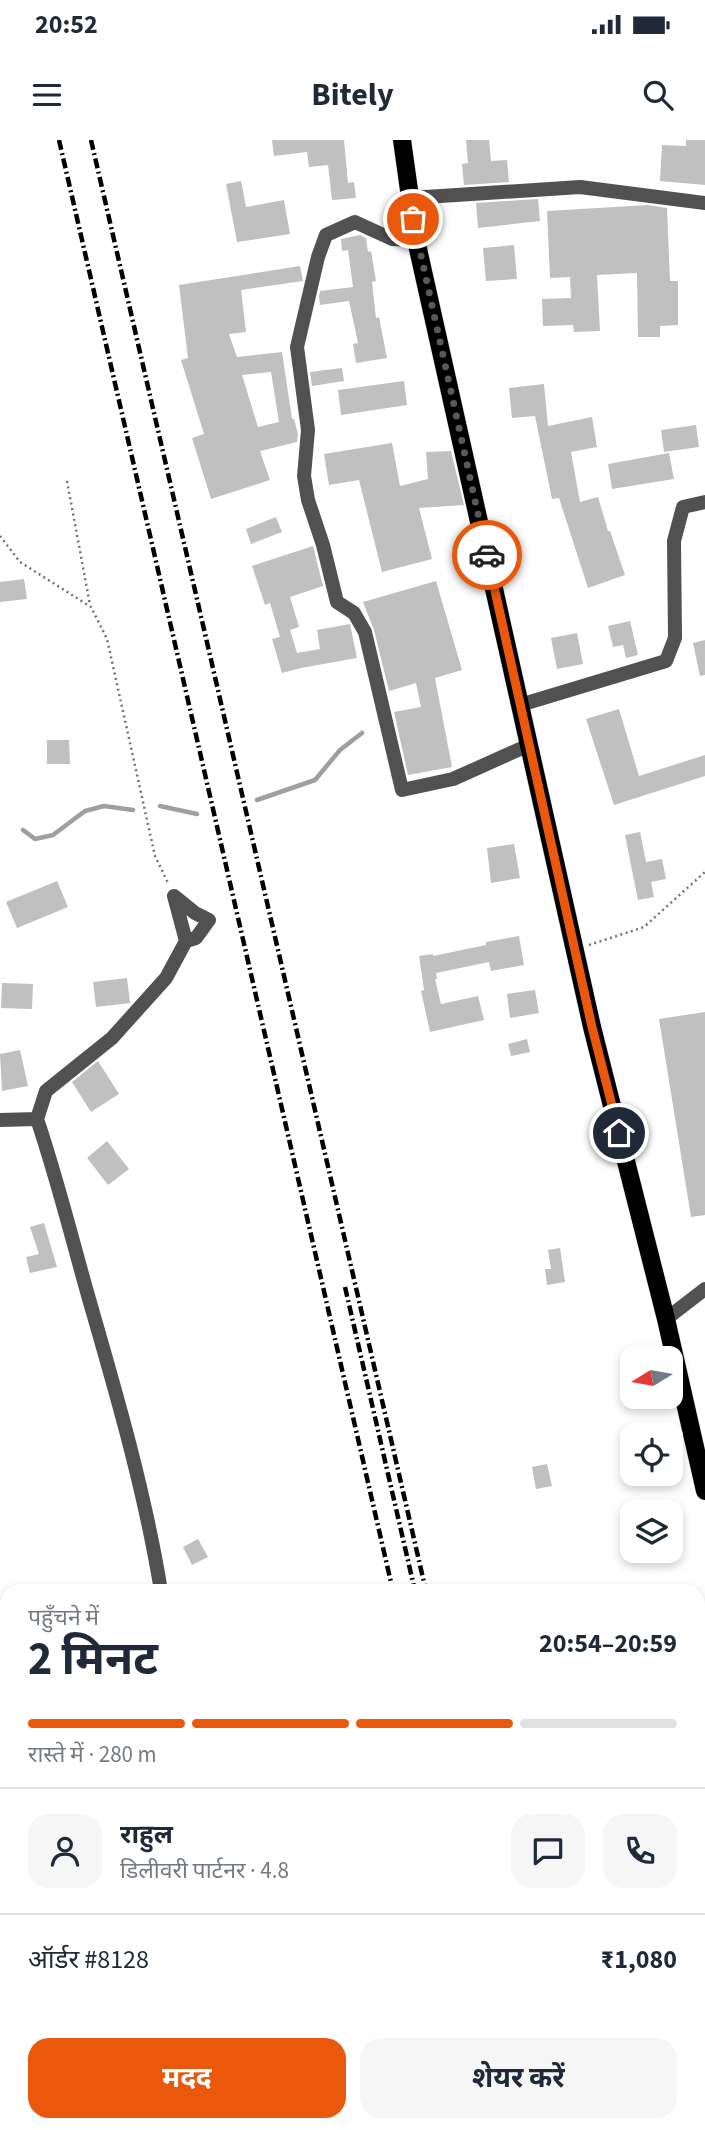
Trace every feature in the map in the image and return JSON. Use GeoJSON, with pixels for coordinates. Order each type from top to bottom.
{"type":"FeatureCollection","features":[{"type":"Feature","properties":{"kind":"main road"},"geometry":{"type":"LineString","coordinates":[[402,140],[416,240],[520,705],[575,949],[666,1319],[705,1491]]}},
{"type":"Feature","properties":{"kind":"street"},"geometry":{"type":"LineString","coordinates":[[410,198],[580,187],[705,204]]}},
{"type":"Feature","properties":{"kind":"street"},"geometry":{"type":"LineString","coordinates":[[416,240],[392,239],[355,222],[326,235],[297,346],[308,430],[303,476],[308,500],[323,545],[337,602],[354,613],[365,632],[402,790],[453,779],[529,745]]}},
{"type":"Feature","properties":{"kind":"street"},"geometry":{"type":"LineString","coordinates":[[520,705],[666,661],[675,638],[674,541],[683,507],[705,502]]}},
{"type":"Feature","properties":{"kind":"street"},"geometry":{"type":"LineString","coordinates":[[174,896],[195,914],[209,920],[196,938],[186,941]]}},
{"type":"Feature","properties":{"kind":"street"},"geometry":{"type":"LineString","coordinates":[[160,1584],[124,1420],[53,1165],[37,1119],[46,1091],[112,1038],[166,978],[186,941],[174,896]]}},
{"type":"Feature","properties":{"kind":"street"},"geometry":{"type":"LineString","coordinates":[[0,1120],[37,1119]]}},
{"type":"Feature","properties":{"kind":"street"},"geometry":{"type":"LineString","coordinates":[[666,1319],[705,1289]]}},
{"type":"Feature","properties":{"kind":"path"},"geometry":{"type":"LineString","coordinates":[[67,481],[91,607],[107,639],[155,856],[174,896]]}},
{"type":"Feature","properties":{"kind":"path"},"geometry":{"type":"LineString","coordinates":[[0,536],[20,562],[91,607]]}},
{"type":"Feature","properties":{"kind":"path"},"geometry":{"type":"LineString","coordinates":[[575,949],[644,928],[705,872]]}},
{"type":"Feature","properties":{"kind":"building"},"geometry":{"type":"Polygon","coordinates":[[[272,140],[344,140],[348,183],[354,182],[356,198],[332,200],[328,165],[309,167],[307,152],[274,156],[272,140]]]}},
{"type":"Feature","properties":{"kind":"building"},"geometry":{"type":"Polygon","coordinates":[[[466,140],[489,140],[491,161],[507,160],[509,182],[464,185],[462,164],[468,163],[466,140]]]}},
{"type":"Feature","properties":{"kind":"building"},"geometry":{"type":"Polygon","coordinates":[[[686,140],[705,140],[705,185],[660,181],[662,145],[686,146],[686,140]]]}},
{"type":"Feature","properties":{"kind":"building"},"geometry":{"type":"Polygon","coordinates":[[[241,181],[246,207],[284,200],[290,234],[237,242],[226,184],[241,181]]]}},
{"type":"Feature","properties":{"kind":"building"},"geometry":{"type":"Polygon","coordinates":[[[538,199],[540,221],[478,228],[476,203],[538,199]]]}},
{"type":"Feature","properties":{"kind":"building"},"geometry":{"type":"Polygon","coordinates":[[[648,205],[667,208],[670,281],[678,281],[678,325],[660,326],[660,337],[638,337],[637,273],[597,275],[600,331],[574,332],[573,325],[543,326],[542,299],[571,298],[570,277],[550,278],[547,211],[648,205]]]}},
{"type":"Feature","properties":{"kind":"building"},"geometry":{"type":"Polygon","coordinates":[[[360,235],[366,238],[368,252],[371,251],[376,281],[372,282],[376,318],[379,317],[387,358],[356,363],[353,344],[358,343],[349,301],[320,305],[319,297],[320,291],[353,287],[348,250],[342,251],[341,239],[360,235]]]}},
{"type":"Feature","properties":{"kind":"building"},"geometry":{"type":"Polygon","coordinates":[[[514,245],[517,279],[486,281],[483,248],[514,245]]]}},
{"type":"Feature","properties":{"kind":"building"},"geometry":{"type":"Polygon","coordinates":[[[300,266],[303,281],[241,290],[246,332],[229,334],[237,357],[282,352],[292,419],[298,434],[297,442],[260,451],[270,480],[211,499],[192,438],[204,434],[181,360],[188,358],[179,285],[300,266]],[[271,372],[242,375],[258,427],[279,422],[271,372]]]}},
{"type":"Feature","properties":{"kind":"building"},"geometry":{"type":"Polygon","coordinates":[[[342,368],[344,381],[312,386],[310,372],[342,368]]]}},
{"type":"Feature","properties":{"kind":"building"},"geometry":{"type":"Polygon","coordinates":[[[404,381],[407,405],[341,415],[338,390],[404,381]]]}},
{"type":"Feature","properties":{"kind":"building"},"geometry":{"type":"Polygon","coordinates":[[[544,384],[548,426],[592,417],[597,447],[571,452],[580,502],[598,497],[625,575],[588,588],[559,498],[552,499],[535,416],[512,418],[509,388],[544,384]]]}},
{"type":"Feature","properties":{"kind":"building"},"geometry":{"type":"Polygon","coordinates":[[[696,425],[699,447],[664,452],[661,430],[696,425]]]}},
{"type":"Feature","properties":{"kind":"building"},"geometry":{"type":"Polygon","coordinates":[[[392,443],[400,486],[428,479],[426,452],[451,451],[464,505],[419,508],[432,559],[382,572],[359,480],[329,485],[324,454],[392,443]]]}},
{"type":"Feature","properties":{"kind":"building"},"geometry":{"type":"Polygon","coordinates":[[[669,453],[674,479],[612,489],[608,464],[669,453]]]}},
{"type":"Feature","properties":{"kind":"building"},"geometry":{"type":"Polygon","coordinates":[[[276,517],[282,532],[251,544],[246,529],[276,517]]]}},
{"type":"Feature","properties":{"kind":"building"},"geometry":{"type":"Polygon","coordinates":[[[313,546],[323,586],[290,597],[299,627],[290,630],[297,653],[320,649],[317,630],[350,624],[357,658],[282,673],[272,639],[280,637],[270,603],[265,605],[252,566],[313,546]]]}},
{"type":"Feature","properties":{"kind":"building"},"geometry":{"type":"Polygon","coordinates":[[[24,579],[27,599],[0,602],[0,582],[24,579]]]}},
{"type":"Feature","properties":{"kind":"building"},"geometry":{"type":"Polygon","coordinates":[[[436,581],[462,670],[435,678],[452,767],[408,775],[394,712],[421,707],[416,683],[389,691],[374,630],[363,602],[436,581]]]}},
{"type":"Feature","properties":{"kind":"building"},"geometry":{"type":"Polygon","coordinates":[[[630,621],[638,655],[626,658],[623,645],[613,647],[608,626],[630,621]]]}},
{"type":"Feature","properties":{"kind":"building"},"geometry":{"type":"Polygon","coordinates":[[[577,633],[583,664],[557,669],[551,638],[577,633]]]}},
{"type":"Feature","properties":{"kind":"building"},"geometry":{"type":"Polygon","coordinates":[[[705,640],[705,675],[700,676],[693,643],[705,640]]]}},
{"type":"Feature","properties":{"kind":"building"},"geometry":{"type":"Polygon","coordinates":[[[619,709],[639,776],[705,755],[705,776],[614,805],[586,719],[619,709]]]}},
{"type":"Feature","properties":{"kind":"building"},"geometry":{"type":"Polygon","coordinates":[[[47,740],[69,740],[70,764],[47,764],[47,740]]]}},
{"type":"Feature","properties":{"kind":"building"},"geometry":{"type":"Polygon","coordinates":[[[640,832],[646,862],[662,859],[666,879],[651,882],[654,897],[638,900],[625,835],[640,832]]]}},
{"type":"Feature","properties":{"kind":"building"},"geometry":{"type":"Polygon","coordinates":[[[514,844],[520,878],[491,883],[487,848],[514,844]]]}},
{"type":"Feature","properties":{"kind":"building"},"geometry":{"type":"Polygon","coordinates":[[[57,881],[68,907],[17,928],[6,902],[57,881]]]}},
{"type":"Feature","properties":{"kind":"building"},"geometry":{"type":"Polygon","coordinates":[[[519,936],[524,965],[491,971],[489,962],[436,973],[441,1004],[478,996],[484,1020],[430,1032],[421,991],[424,990],[419,956],[433,956],[519,936]]]}},
{"type":"Feature","properties":{"kind":"building"},"geometry":{"type":"Polygon","coordinates":[[[127,978],[130,1003],[96,1007],[93,982],[127,978]]]}},
{"type":"Feature","properties":{"kind":"building"},"geometry":{"type":"Polygon","coordinates":[[[2,983],[33,984],[32,1009],[1,1008],[2,983]]]}},
{"type":"Feature","properties":{"kind":"building"},"geometry":{"type":"Polygon","coordinates":[[[535,990],[539,1013],[510,1018],[507,994],[535,990]]]}},
{"type":"Feature","properties":{"kind":"building"},"geometry":{"type":"Polygon","coordinates":[[[705,1012],[705,1215],[691,1217],[659,1019],[705,1012]]]}},
{"type":"Feature","properties":{"kind":"building"},"geometry":{"type":"Polygon","coordinates":[[[527,1039],[530,1052],[511,1056],[508,1044],[527,1039]]]}},
{"type":"Feature","properties":{"kind":"building"},"geometry":{"type":"Polygon","coordinates":[[[20,1050],[28,1086],[2,1091],[0,1054],[20,1050]]]}},
{"type":"Feature","properties":{"kind":"building"},"geometry":{"type":"Polygon","coordinates":[[[98,1061],[119,1094],[91,1112],[72,1082],[98,1061]]]}},
{"type":"Feature","properties":{"kind":"building"},"geometry":{"type":"Polygon","coordinates":[[[107,1141],[129,1169],[108,1185],[87,1158],[107,1141]]]}},
{"type":"Feature","properties":{"kind":"building"},"geometry":{"type":"Polygon","coordinates":[[[44,1223],[57,1267],[30,1273],[26,1257],[39,1254],[30,1227],[44,1223]]]}},
{"type":"Feature","properties":{"kind":"building"},"geometry":{"type":"Polygon","coordinates":[[[560,1248],[565,1282],[547,1285],[545,1269],[551,1269],[548,1250],[560,1248]]]}},
{"type":"Feature","properties":{"kind":"building"},"geometry":{"type":"Polygon","coordinates":[[[547,1464],[552,1486],[536,1489],[532,1467],[547,1464]]]}},
{"type":"Feature","properties":{"kind":"building"},"geometry":{"type":"Polygon","coordinates":[[[198,1539],[208,1557],[192,1565],[183,1547],[198,1539]]]}},
{"type":"Feature","properties":{"kind":"waterway"},"geometry":{"type":"LineString","coordinates":[[257,800],[315,780],[340,750],[362,733]]}},
{"type":"Feature","properties":{"kind":"waterway"},"geometry":{"type":"LineString","coordinates":[[23,830],[35,839],[53,835],[85,811],[104,806],[133,810]]}},
{"type":"Feature","properties":{"kind":"waterway"},"geometry":{"type":"LineString","coordinates":[[160,806],[197,814]]}},
{"type":"Feature","properties":{"kind":"railway"},"geometry":{"type":"LineString","coordinates":[[59,140],[391,1584]]}},
{"type":"Feature","properties":{"kind":"railway"},"geometry":{"type":"LineString","coordinates":[[91,140],[424,1584]]}},
{"type":"Feature","properties":{"kind":"railway"},"geometry":{"type":"LineString","coordinates":[[345,1287],[413,1584]]}},
{"type":"Feature","properties":{"kind":"way so far"},"geometry":{"type":"LineString","coordinates":[[413,219],[487,555]]}},
{"type":"Feature","properties":{"kind":"route"},"geometry":{"type":"LineString","coordinates":[[487,555],[592,1027],[619,1133]]}}]}
